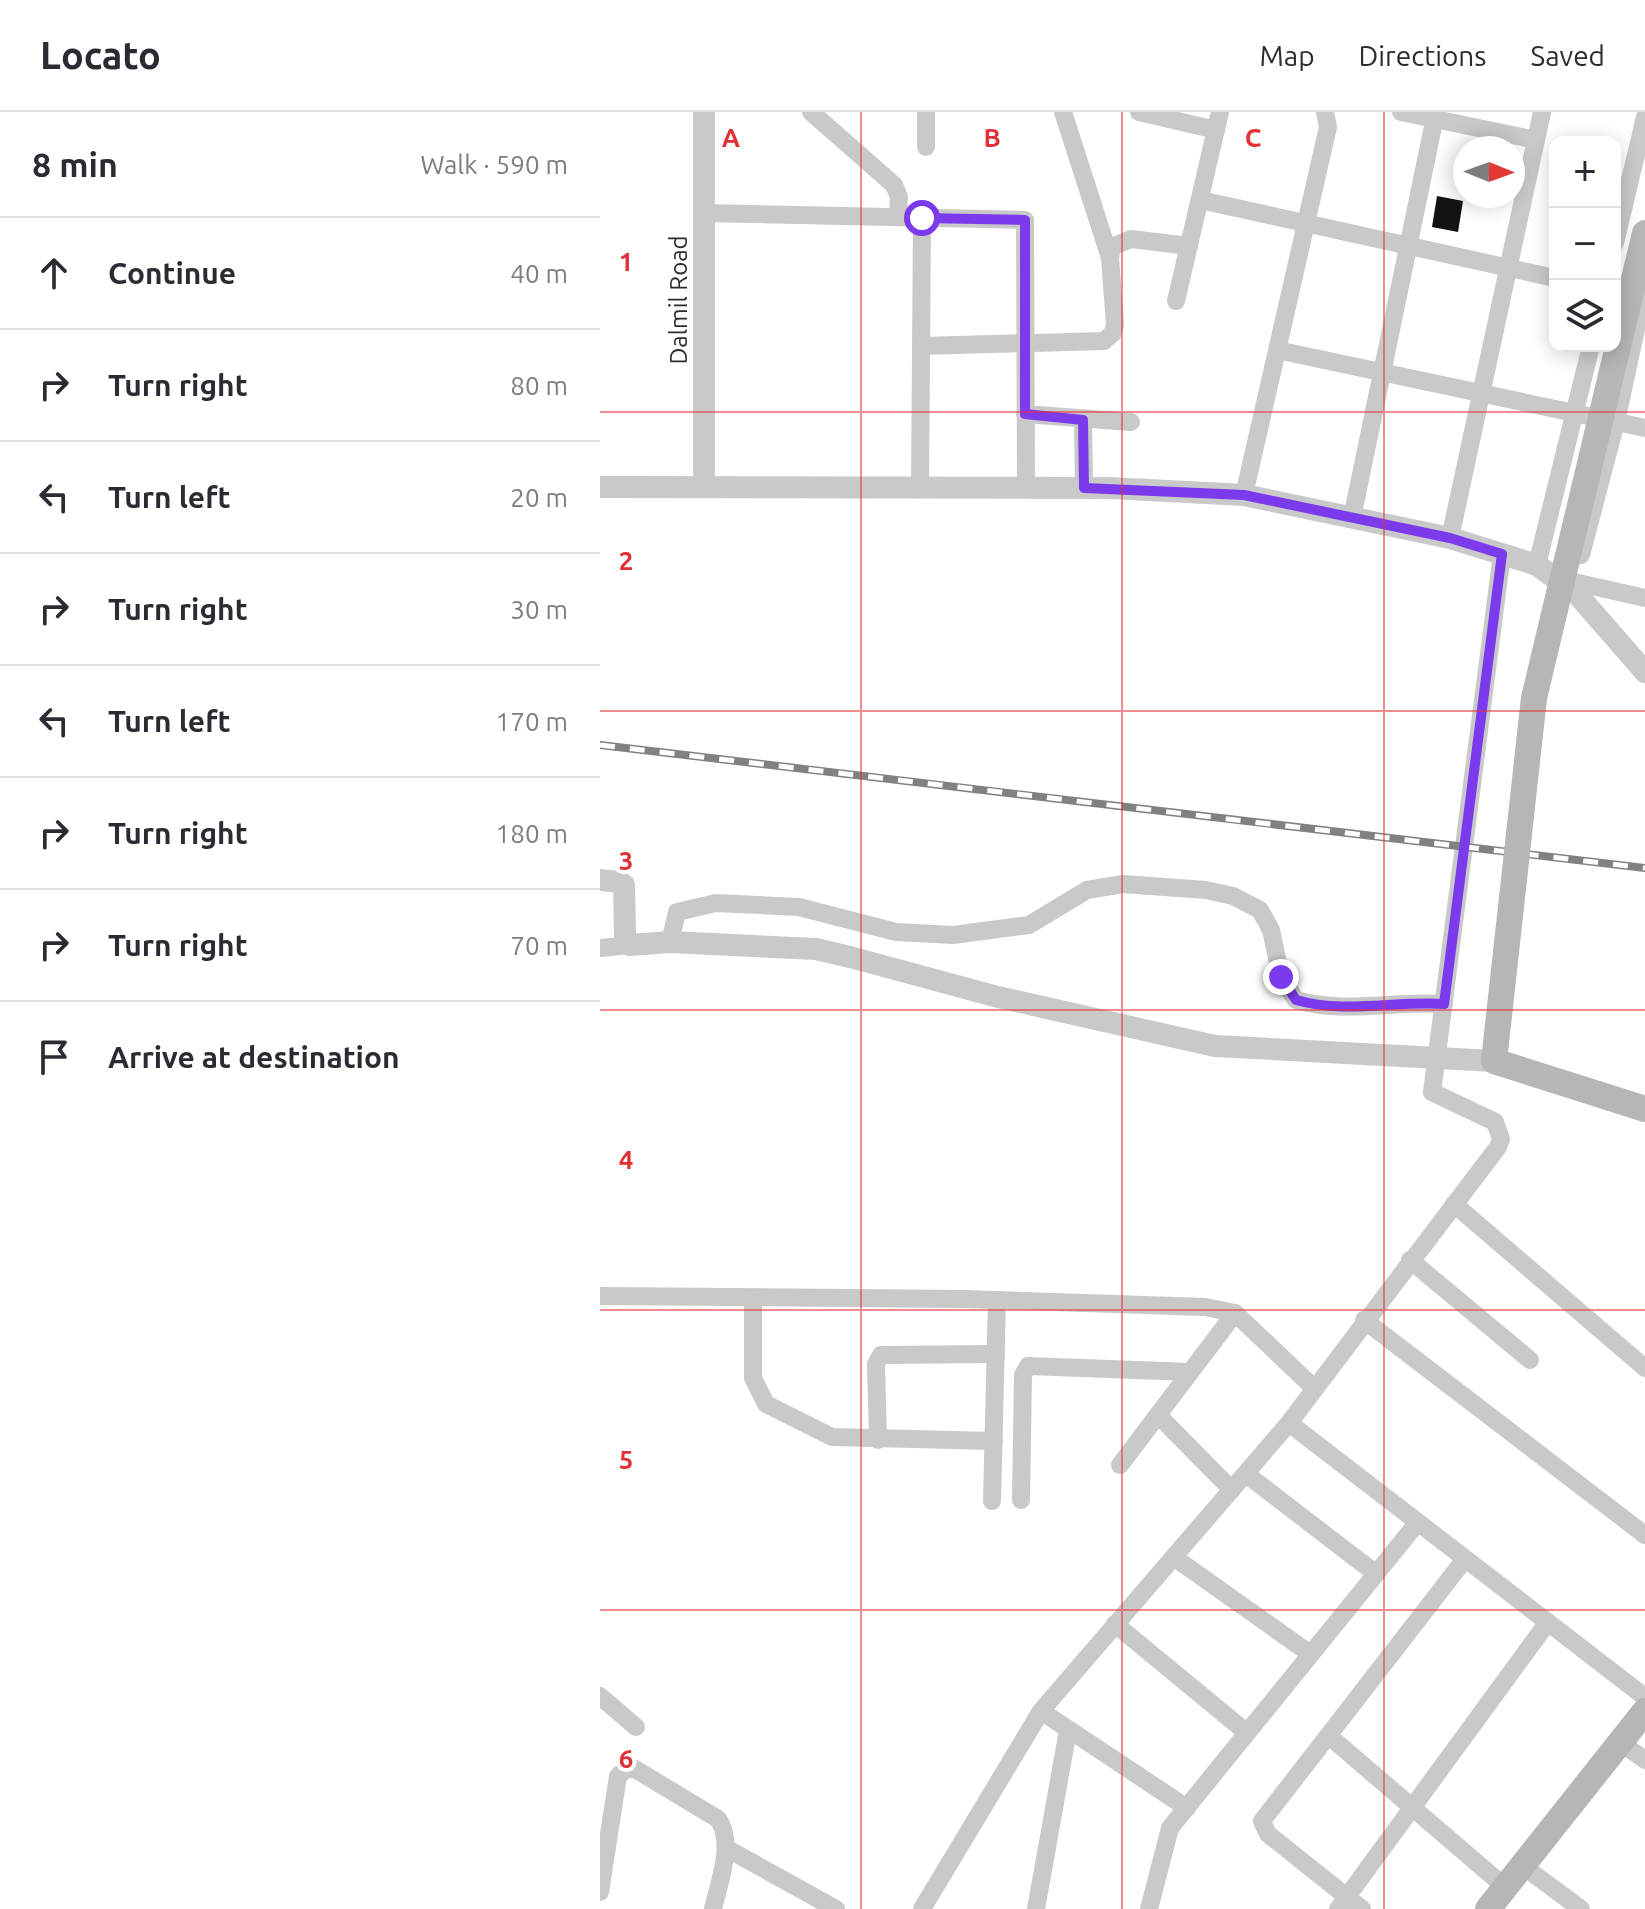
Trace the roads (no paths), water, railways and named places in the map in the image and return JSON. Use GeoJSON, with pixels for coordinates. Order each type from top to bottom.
{"type":"FeatureCollection","features":[{"type":"Feature","properties":{"kind":"main road"},"geometry":{"type":"LineString","coordinates":[[1645,233],[1534,698],[1494,1061],[1645,1109]]}},
{"type":"Feature","properties":{"kind":"main road"},"geometry":{"type":"LineString","coordinates":[[1507,1898],[1645,1711]]}},
{"type":"Feature","properties":{"kind":"main road"},"geometry":{"type":"LineString","coordinates":[[1488,1909],[1535,1875],[1640,1748]]}},
{"type":"Feature","properties":{"kind":"street","name":"Dalmil Road"},"geometry":{"type":"LineString","coordinates":[[704,112],[704,487]]}},
{"type":"Feature","properties":{"kind":"street"},"geometry":{"type":"LineString","coordinates":[[811,112],[894,185],[899,197],[898,217]]}},
{"type":"Feature","properties":{"kind":"street"},"geometry":{"type":"LineString","coordinates":[[926,112],[926,147]]}},
{"type":"Feature","properties":{"kind":"street"},"geometry":{"type":"LineString","coordinates":[[1063,112],[1110,258]]}},
{"type":"Feature","properties":{"kind":"street"},"geometry":{"type":"LineString","coordinates":[[1139,112],[1218,121],[1176,301]]}},
{"type":"Feature","properties":{"kind":"street"},"geometry":{"type":"LineString","coordinates":[[1244,495],[1328,127],[1325,112]]}},
{"type":"Feature","properties":{"kind":"street"},"geometry":{"type":"LineString","coordinates":[[1401,112],[1435,116],[1536,140]]}},
{"type":"Feature","properties":{"kind":"street"},"geometry":{"type":"LineString","coordinates":[[1450,538],[1542,112]]}},
{"type":"Feature","properties":{"kind":"street"},"geometry":{"type":"LineString","coordinates":[[1352,518],[1435,116]]}},
{"type":"Feature","properties":{"kind":"street"},"geometry":{"type":"LineString","coordinates":[[1621,218],[1645,117]]}},
{"type":"Feature","properties":{"kind":"street"},"geometry":{"type":"LineString","coordinates":[[1200,200],[1549,276]]}},
{"type":"Feature","properties":{"kind":"street"},"geometry":{"type":"LineString","coordinates":[[704,213],[1025,220],[1026,488]]}},
{"type":"Feature","properties":{"kind":"street"},"geometry":{"type":"LineString","coordinates":[[920,487],[922,218]]}},
{"type":"Feature","properties":{"kind":"street"},"geometry":{"type":"LineString","coordinates":[[921,346],[1093,343],[1113,333],[1112,247],[1131,239],[1189,246]]}},
{"type":"Feature","properties":{"kind":"street"},"geometry":{"type":"LineString","coordinates":[[1573,586],[1616,422],[1645,285]]}},
{"type":"Feature","properties":{"kind":"street"},"geometry":{"type":"LineString","coordinates":[[1621,297],[1643,305]]}},
{"type":"Feature","properties":{"kind":"street"},"geometry":{"type":"LineString","coordinates":[[1277,350],[1645,428]]}},
{"type":"Feature","properties":{"kind":"street"},"geometry":{"type":"LineString","coordinates":[[1537,565],[1590,352]]}},
{"type":"Feature","properties":{"kind":"street"},"geometry":{"type":"LineString","coordinates":[[1025,414],[1131,422]]}},
{"type":"Feature","properties":{"kind":"street"},"geometry":{"type":"LineString","coordinates":[[1083,420],[1084,488]]}},
{"type":"Feature","properties":{"kind":"street"},"geometry":{"type":"LineString","coordinates":[[600,487],[1084,488],[1244,495],[1450,538],[1537,565],[1573,586],[1645,672]]}},
{"type":"Feature","properties":{"kind":"street"},"geometry":{"type":"LineString","coordinates":[[922,1909],[1041,1711],[1289,1423],[1501,1139],[1499,1128],[1490,1118],[1439,1098],[1432,1092],[1502,554]]}},
{"type":"Feature","properties":{"kind":"street"},"geometry":{"type":"LineString","coordinates":[[1573,586],[1645,598]]}},
{"type":"Feature","properties":{"kind":"street"},"geometry":{"type":"LineString","coordinates":[[600,880],[624,885],[625,935],[630,945]]}},
{"type":"Feature","properties":{"kind":"street"},"geometry":{"type":"LineString","coordinates":[[670,942],[677,912],[716,903],[799,907],[896,932],[953,935],[1029,925],[1087,890],[1111,886],[1206,890],[1233,896],[1260,910],[1271,930],[1281,977],[1296,1000],[1323,1008],[1404,1002],[1444,1004]]}},
{"type":"Feature","properties":{"kind":"street"},"geometry":{"type":"LineString","coordinates":[[600,948],[670,942],[816,949],[998,997],[1215,1046],[1494,1061]]}},
{"type":"Feature","properties":{"kind":"street"},"geometry":{"type":"LineString","coordinates":[[1454,1204],[1645,1368]]}},
{"type":"Feature","properties":{"kind":"street"},"geometry":{"type":"LineString","coordinates":[[1410,1260],[1530,1360]]}},
{"type":"Feature","properties":{"kind":"street"},"geometry":{"type":"LineString","coordinates":[[600,1296],[997,1300],[1205,1307],[1235,1313],[1314,1388]]}},
{"type":"Feature","properties":{"kind":"street"},"geometry":{"type":"LineString","coordinates":[[753,1299],[753,1378],[759,1397],[809,1429],[832,1437],[878,1440],[994,1441]]}},
{"type":"Feature","properties":{"kind":"street"},"geometry":{"type":"LineString","coordinates":[[992,1501],[997,1300]]}},
{"type":"Feature","properties":{"kind":"street"},"geometry":{"type":"LineString","coordinates":[[1120,1465],[1235,1313]]}},
{"type":"Feature","properties":{"kind":"street"},"geometry":{"type":"LineString","coordinates":[[1364,1320],[1645,1535]]}},
{"type":"Feature","properties":{"kind":"street"},"geometry":{"type":"LineString","coordinates":[[878,1440],[876,1364],[881,1355],[996,1354]]}},
{"type":"Feature","properties":{"kind":"street"},"geometry":{"type":"LineString","coordinates":[[1021,1500],[1023,1375],[1028,1366],[1190,1372]]}},
{"type":"Feature","properties":{"kind":"street"},"geometry":{"type":"LineString","coordinates":[[1158,1415],[1232,1490]]}},
{"type":"Feature","properties":{"kind":"street"},"geometry":{"type":"LineString","coordinates":[[1289,1423],[1645,1697]]}},
{"type":"Feature","properties":{"kind":"street"},"geometry":{"type":"LineString","coordinates":[[1246,1474],[1375,1573]]}},
{"type":"Feature","properties":{"kind":"street"},"geometry":{"type":"LineString","coordinates":[[1149,1909],[1166,1840],[1187,1808],[1309,1653],[1418,1522]]}},
{"type":"Feature","properties":{"kind":"street"},"geometry":{"type":"LineString","coordinates":[[1175,1558],[1309,1653]]}},
{"type":"Feature","properties":{"kind":"street"},"geometry":{"type":"LineString","coordinates":[[1465,1559],[1262,1821],[1268,1834],[1349,1905],[1411,1806],[1548,1622]]}},
{"type":"Feature","properties":{"kind":"street"},"geometry":{"type":"LineString","coordinates":[[1115,1624],[1246,1732]]}},
{"type":"Feature","properties":{"kind":"street"},"geometry":{"type":"LineString","coordinates":[[600,1696],[636,1727]]}},
{"type":"Feature","properties":{"kind":"street"},"geometry":{"type":"LineString","coordinates":[[1041,1711],[1187,1808]]}},
{"type":"Feature","properties":{"kind":"street"},"geometry":{"type":"LineString","coordinates":[[1036,1909],[1068,1730]]}},
{"type":"Feature","properties":{"kind":"street"},"geometry":{"type":"LineString","coordinates":[[1329,1736],[1411,1806],[1507,1898]]}},
{"type":"Feature","properties":{"kind":"street"},"geometry":{"type":"LineString","coordinates":[[600,1892],[618,1776],[626,1769],[635,1769],[718,1819],[725,1829],[726,1848],[713,1909]]}},
{"type":"Feature","properties":{"kind":"street"},"geometry":{"type":"LineString","coordinates":[[600,1784],[615,1796]]}},
{"type":"Feature","properties":{"kind":"street"},"geometry":{"type":"LineString","coordinates":[[726,1848],[836,1909]]}},
{"type":"Feature","properties":{"kind":"street"},"geometry":{"type":"LineString","coordinates":[[1535,1875],[1581,1909]]}},
{"type":"Feature","properties":{"kind":"railway"},"geometry":{"type":"LineString","coordinates":[[600,745],[1645,868]]}}]}
